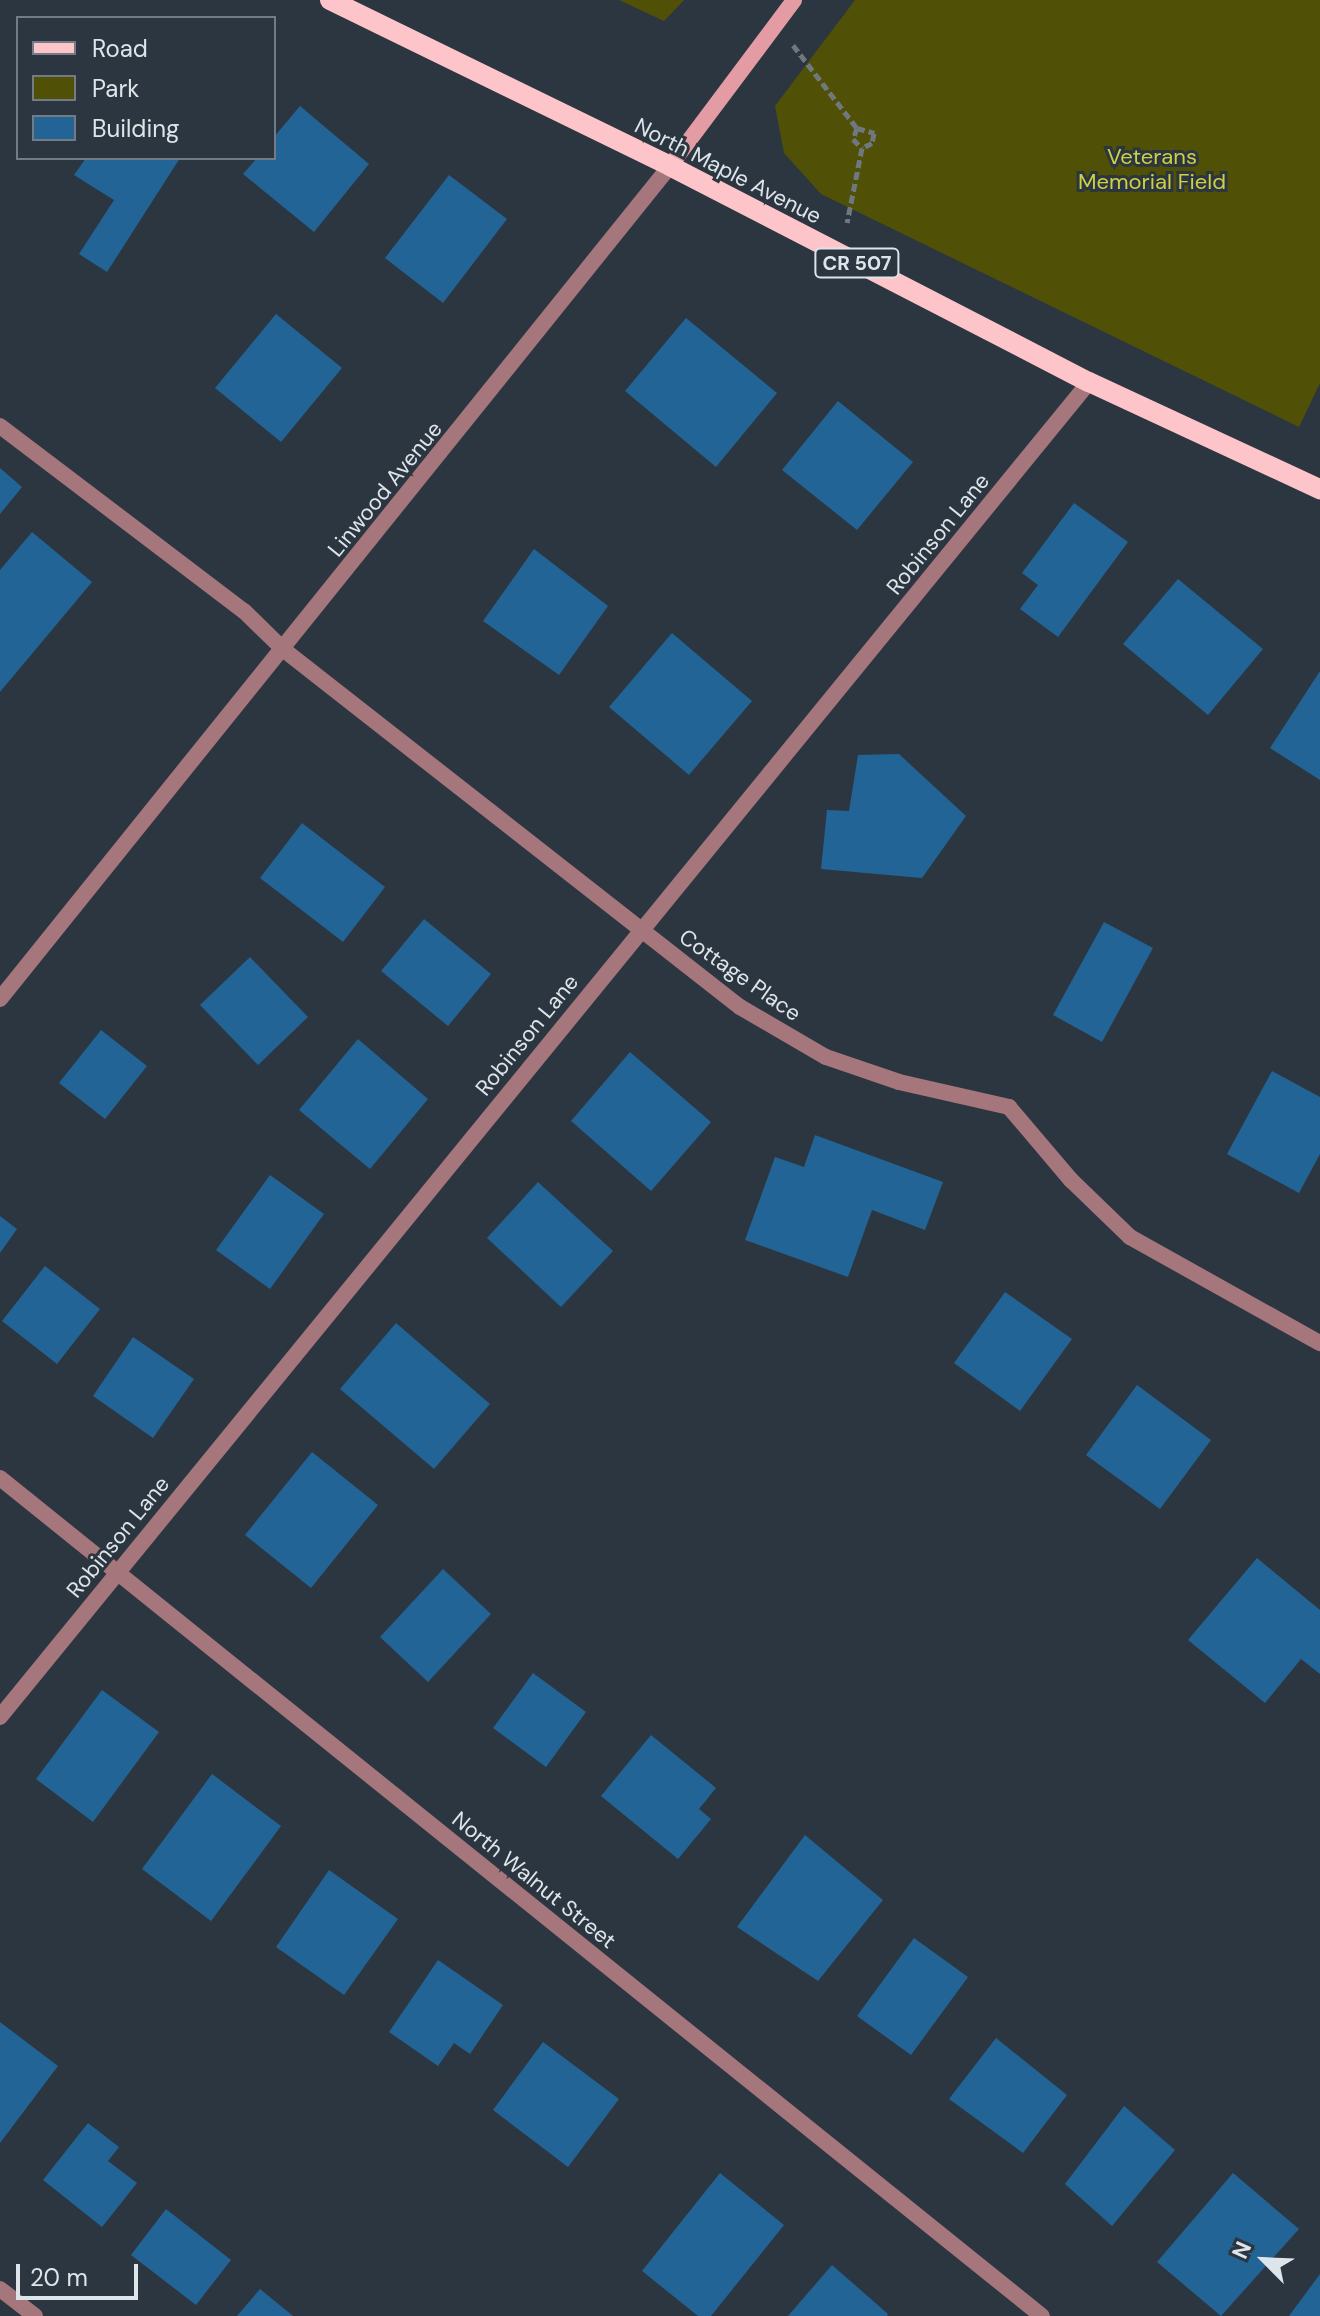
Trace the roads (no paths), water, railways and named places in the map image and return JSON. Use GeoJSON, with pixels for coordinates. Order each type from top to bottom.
{"type":"FeatureCollection","features":[{"type":"Feature","properties":{"kind":"main road","name":"North Maple Avenue"},"geometry":{"type":"LineString","coordinates":[[330,0],[670,166],[1089,382],[1318,483]]}},
{"type":"Feature","properties":{"kind":"main road","name":"Linwood Avenue"},"geometry":{"type":"LineString","coordinates":[[670,166],[794,0]]}},
{"type":"Feature","properties":{"kind":"street","name":"Linwood Avenue"},"geometry":{"type":"LineString","coordinates":[[0,999],[284,650],[670,166]]}},
{"type":"Feature","properties":{"kind":"street","name":"Robinson Lane"},"geometry":{"type":"LineString","coordinates":[[0,1717],[1089,382]]}},
{"type":"Feature","properties":{"kind":"street","name":"Cottage Place"},"geometry":{"type":"LineString","coordinates":[[0,426],[244,611],[284,650],[740,1007],[826,1057],[899,1082],[1009,1107],[1071,1180],[1130,1237],[1320,1343]]}},
{"type":"Feature","properties":{"kind":"street","name":"North Walnut Street"},"geometry":{"type":"LineString","coordinates":[[0,1478],[1042,2316]]}},
{"type":"Feature","properties":{"kind":"street"},"geometry":{"type":"LineString","coordinates":[[0,2289],[35,2316]]}},
{"type":"Feature","properties":{"kind":"park label","name":"Veterans Memorial Field"},"geometry":{"type":"Point","coordinates":[1152,168]}}]}
